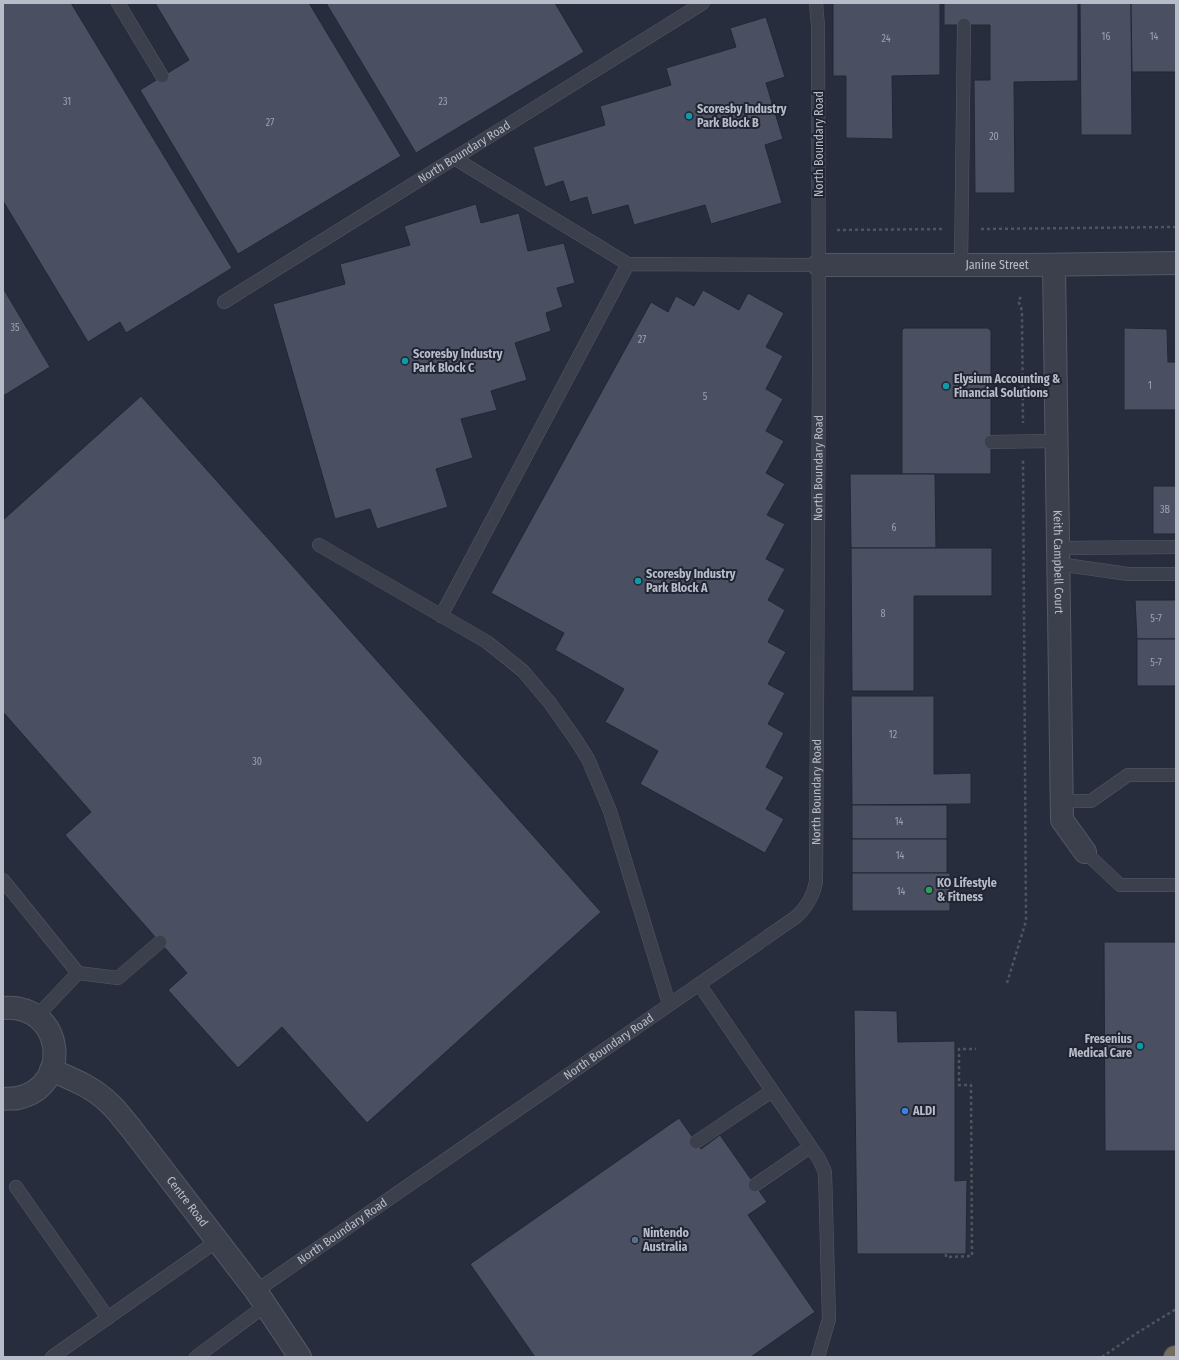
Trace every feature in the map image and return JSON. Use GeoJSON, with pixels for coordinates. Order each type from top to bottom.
{"type":"FeatureCollection","features":[{"type":"Feature","properties":{"kind":"street","name":"Janine Street"},"geometry":{"type":"LineString","coordinates":[[819,265],[1054,265],[1176,263]]}},
{"type":"Feature","properties":{"kind":"street","name":"Keith Campbell Court"},"geometry":{"type":"LineString","coordinates":[[1054,265],[1062,820],[1085,852]]}},
{"type":"Feature","properties":{"kind":"street"},"geometry":{"type":"LineString","coordinates":[[3,1008],[12,1007],[27,1011],[37,1016],[48,1027],[53,1038],[55,1054],[51,1070],[44,1083],[32,1093],[18,1098],[3,1098]]}},
{"type":"Feature","properties":{"kind":"street","name":"Centre Road"},"geometry":{"type":"LineString","coordinates":[[51,1070],[80,1082],[109,1102],[130,1127],[261,1298],[300,1357]]}},
{"type":"Feature","properties":{"kind":"lane"},"geometry":{"type":"LineString","coordinates":[[118,3],[162,76]]}},
{"type":"Feature","properties":{"kind":"lane","name":"North Boundary Road"},"geometry":{"type":"LineString","coordinates":[[224,302],[703,3]]}},
{"type":"Feature","properties":{"kind":"lane","name":"North Boundary Road"},"geometry":{"type":"LineString","coordinates":[[196,1357],[261,1298],[670,1004],[803,911],[814,893],[816,882],[819,265],[818,26],[816,3]]}},
{"type":"Feature","properties":{"kind":"lane"},"geometry":{"type":"LineString","coordinates":[[961,265],[964,25]]}},
{"type":"Feature","properties":{"kind":"lane"},"geometry":{"type":"LineString","coordinates":[[454,158],[628,264],[819,265]]}},
{"type":"Feature","properties":{"kind":"lane"},"geometry":{"type":"LineString","coordinates":[[441,616],[628,264]]}},
{"type":"Feature","properties":{"kind":"lane"},"geometry":{"type":"LineString","coordinates":[[991,442],[1057,441]]}},
{"type":"Feature","properties":{"kind":"lane"},"geometry":{"type":"LineString","coordinates":[[318,545],[487,642],[523,671],[563,720],[588,759],[610,811],[670,1004]]}},
{"type":"Feature","properties":{"kind":"lane"},"geometry":{"type":"LineString","coordinates":[[1058,556],[1176,547]]}},
{"type":"Feature","properties":{"kind":"lane"},"geometry":{"type":"LineString","coordinates":[[1058,556],[1128,574],[1176,574]]}},
{"type":"Feature","properties":{"kind":"lane"},"geometry":{"type":"LineString","coordinates":[[1062,801],[1091,801],[1128,775],[1176,775]]}},
{"type":"Feature","properties":{"kind":"lane"},"geometry":{"type":"LineString","coordinates":[[1085,852],[1120,885],[1176,885]]}},
{"type":"Feature","properties":{"kind":"lane"},"geometry":{"type":"LineString","coordinates":[[3,880],[78,974],[118,978],[160,942]]}},
{"type":"Feature","properties":{"kind":"lane"},"geometry":{"type":"LineString","coordinates":[[37,1016],[78,974]]}},
{"type":"Feature","properties":{"kind":"lane"},"geometry":{"type":"LineString","coordinates":[[699,984],[810,1147],[825,1172],[829,1319],[818,1357]]}},
{"type":"Feature","properties":{"kind":"lane"},"geometry":{"type":"LineString","coordinates":[[696,1142],[772,1091]]}},
{"type":"Feature","properties":{"kind":"lane"},"geometry":{"type":"LineString","coordinates":[[755,1185],[810,1147]]}},
{"type":"Feature","properties":{"kind":"lane"},"geometry":{"type":"LineString","coordinates":[[16,1188],[108,1318]]}},
{"type":"Feature","properties":{"kind":"lane"},"geometry":{"type":"LineString","coordinates":[[52,1357],[217,1241]]}},
{"type":"Feature","properties":{"kind":"path"},"geometry":{"type":"LineString","coordinates":[[836,230],[1176,227]]}},
{"type":"Feature","properties":{"kind":"path"},"geometry":{"type":"LineString","coordinates":[[1007,983],[1026,921],[1022,314],[1018,300],[1021,297]]}},
{"type":"Feature","properties":{"kind":"path"},"geometry":{"type":"LineString","coordinates":[[946,1254],[946,1257],[972,1256],[971,1085],[959,1085],[959,1049],[976,1049]]}},
{"type":"Feature","properties":{"kind":"path"},"geometry":{"type":"LineString","coordinates":[[1102,1357],[1176,1309]]}},
{"type":"Feature","properties":{"kind":"building"},"geometry":{"type":"Polygon","coordinates":[[[3,3],[71,3],[232,268],[126,333],[120,322],[88,342],[3,201],[3,3]]]}},
{"type":"Feature","properties":{"kind":"building"},"geometry":{"type":"Polygon","coordinates":[[[155,3],[309,3],[401,156],[238,254],[140,90],[189,60],[155,3]]]}},
{"type":"Feature","properties":{"kind":"building"},"geometry":{"type":"Polygon","coordinates":[[[326,3],[555,3],[584,52],[416,153],[326,3]]]}},
{"type":"Feature","properties":{"kind":"building"},"geometry":{"type":"Polygon","coordinates":[[[833,3],[940,3],[940,75],[892,76],[893,139],[846,138],[846,76],[833,76],[833,3]]]}},
{"type":"Feature","properties":{"kind":"building"},"geometry":{"type":"Polygon","coordinates":[[[944,3],[1078,3],[1078,81],[1014,82],[1015,193],[975,193],[974,80],[990,80],[990,25],[944,25],[944,3]]]}},
{"type":"Feature","properties":{"kind":"building"},"geometry":{"type":"Polygon","coordinates":[[[1080,3],[1131,3],[1132,135],[1081,135],[1080,3]]]}},
{"type":"Feature","properties":{"kind":"building"},"geometry":{"type":"Polygon","coordinates":[[[1131,3],[1176,3],[1176,72],[1132,72],[1131,3]]]}},
{"type":"Feature","properties":{"kind":"building","name":"Scoresby Industry Park Block B"},"geometry":{"type":"Polygon","coordinates":[[[766,17],[785,77],[766,83],[783,139],[765,145],[782,203],[711,224],[705,205],[634,225],[628,205],[592,215],[587,197],[570,202],[563,181],[545,187],[533,147],[605,125],[600,106],[671,85],[666,68],[736,47],[730,28],[766,17]]]}},
{"type":"Feature","properties":{"kind":"building","name":"Scoresby Industry Park Block C"},"geometry":{"type":"Polygon","coordinates":[[[476,204],[481,223],[519,213],[528,251],[564,243],[575,283],[557,288],[563,307],[546,313],[551,331],[515,343],[527,380],[491,391],[497,410],[461,419],[473,458],[436,469],[448,507],[377,529],[370,509],[335,519],[273,304],[345,284],[340,264],[410,245],[404,226],[476,204]]]}},
{"type":"Feature","properties":{"kind":"building"},"geometry":{"type":"Polygon","coordinates":[[[3,288],[50,367],[3,396],[3,288]]]}},
{"type":"Feature","properties":{"kind":"building","name":"Scoresby Industry Park Block A"},"geometry":{"type":"Polygon","coordinates":[[[703,290],[739,310],[748,293],[784,313],[766,347],[783,356],[766,389],[783,399],[766,431],[784,441],[766,473],[785,484],[767,515],[785,524],[766,559],[785,569],[768,600],[785,610],[768,642],[786,652],[768,684],[785,693],[768,724],[784,733],[766,767],[784,777],[766,809],[784,819],[765,853],[640,784],[658,751],[605,722],[624,689],[555,650],[564,633],[491,593],[651,302],[668,312],[676,296],[694,306],[703,290]]]}},
{"type":"Feature","properties":{"kind":"building","name":"Elysium Accounting & Financial Solutions"},"geometry":{"type":"Polygon","coordinates":[[[904,328],[988,328],[991,331],[991,474],[902,474],[902,330],[904,328]]]}},
{"type":"Feature","properties":{"kind":"building"},"geometry":{"type":"Polygon","coordinates":[[[1124,328],[1167,329],[1168,362],[1176,362],[1176,410],[1124,410],[1124,328]]]}},
{"type":"Feature","properties":{"kind":"building"},"geometry":{"type":"Polygon","coordinates":[[[141,396],[601,912],[367,1123],[282,1027],[238,1068],[168,990],[187,973],[65,835],[91,812],[3,712],[3,520],[141,396]]]}},
{"type":"Feature","properties":{"kind":"building"},"geometry":{"type":"Polygon","coordinates":[[[850,474],[935,474],[936,548],[851,548],[850,474]]]}},
{"type":"Feature","properties":{"kind":"building"},"geometry":{"type":"Polygon","coordinates":[[[1153,486],[1176,486],[1176,534],[1153,534],[1153,486]]]}},
{"type":"Feature","properties":{"kind":"building"},"geometry":{"type":"Polygon","coordinates":[[[851,548],[992,548],[992,596],[914,596],[914,691],[852,691],[851,548]]]}},
{"type":"Feature","properties":{"kind":"building"},"geometry":{"type":"Polygon","coordinates":[[[1135,600],[1176,600],[1176,639],[1137,639],[1135,600]]]}},
{"type":"Feature","properties":{"kind":"building"},"geometry":{"type":"Polygon","coordinates":[[[1137,639],[1176,639],[1176,686],[1137,686],[1137,639]]]}},
{"type":"Feature","properties":{"kind":"building"},"geometry":{"type":"Polygon","coordinates":[[[851,696],[934,696],[934,774],[971,773],[971,804],[852,805],[851,696]]]}},
{"type":"Feature","properties":{"kind":"building"},"geometry":{"type":"Polygon","coordinates":[[[852,805],[947,805],[947,839],[852,839],[852,805]]]}},
{"type":"Feature","properties":{"kind":"building"},"geometry":{"type":"Polygon","coordinates":[[[852,839],[947,839],[947,873],[852,873],[852,839]]]}},
{"type":"Feature","properties":{"kind":"building"},"geometry":{"type":"Polygon","coordinates":[[[852,873],[950,873],[950,911],[852,911],[852,873]]]}},
{"type":"Feature","properties":{"kind":"building","name":"Fresenius Medical Care"},"geometry":{"type":"Polygon","coordinates":[[[1104,942],[1176,942],[1176,1151],[1105,1151],[1104,942]]]}},
{"type":"Feature","properties":{"kind":"building","name":"ALDI"},"geometry":{"type":"Polygon","coordinates":[[[854,1010],[897,1011],[898,1042],[955,1041],[955,1181],[967,1180],[966,1254],[857,1254],[854,1010]]]}},
{"type":"Feature","properties":{"kind":"building","name":"Nintendo Australia"},"geometry":{"type":"Polygon","coordinates":[[[679,1118],[701,1149],[720,1135],[767,1202],[748,1215],[815,1312],[751,1357],[535,1357],[470,1264],[679,1118]]]}},
{"type":"Feature","properties":{"kind":"place","name":"Scoresby Industry Park Block B"},"geometry":{"type":"Point","coordinates":[689,116]}},
{"type":"Feature","properties":{"kind":"place","name":"Scoresby Industry Park Block C"},"geometry":{"type":"Point","coordinates":[405,361]}},
{"type":"Feature","properties":{"kind":"place","name":"Elysium Accounting & Financial Solutions"},"geometry":{"type":"Point","coordinates":[946,386]}},
{"type":"Feature","properties":{"kind":"place","name":"Scoresby Industry Park Block A"},"geometry":{"type":"Point","coordinates":[638,581]}},
{"type":"Feature","properties":{"kind":"place","name":"KO Lifestyle & Fitness"},"geometry":{"type":"Point","coordinates":[929,890]}},
{"type":"Feature","properties":{"kind":"place","name":"Fresenius Medical Care"},"geometry":{"type":"Point","coordinates":[1140,1046]}},
{"type":"Feature","properties":{"kind":"place","name":"ALDI"},"geometry":{"type":"Point","coordinates":[905,1111]}},
{"type":"Feature","properties":{"kind":"place","name":"Nintendo Australia"},"geometry":{"type":"Point","coordinates":[635,1240]}}]}
